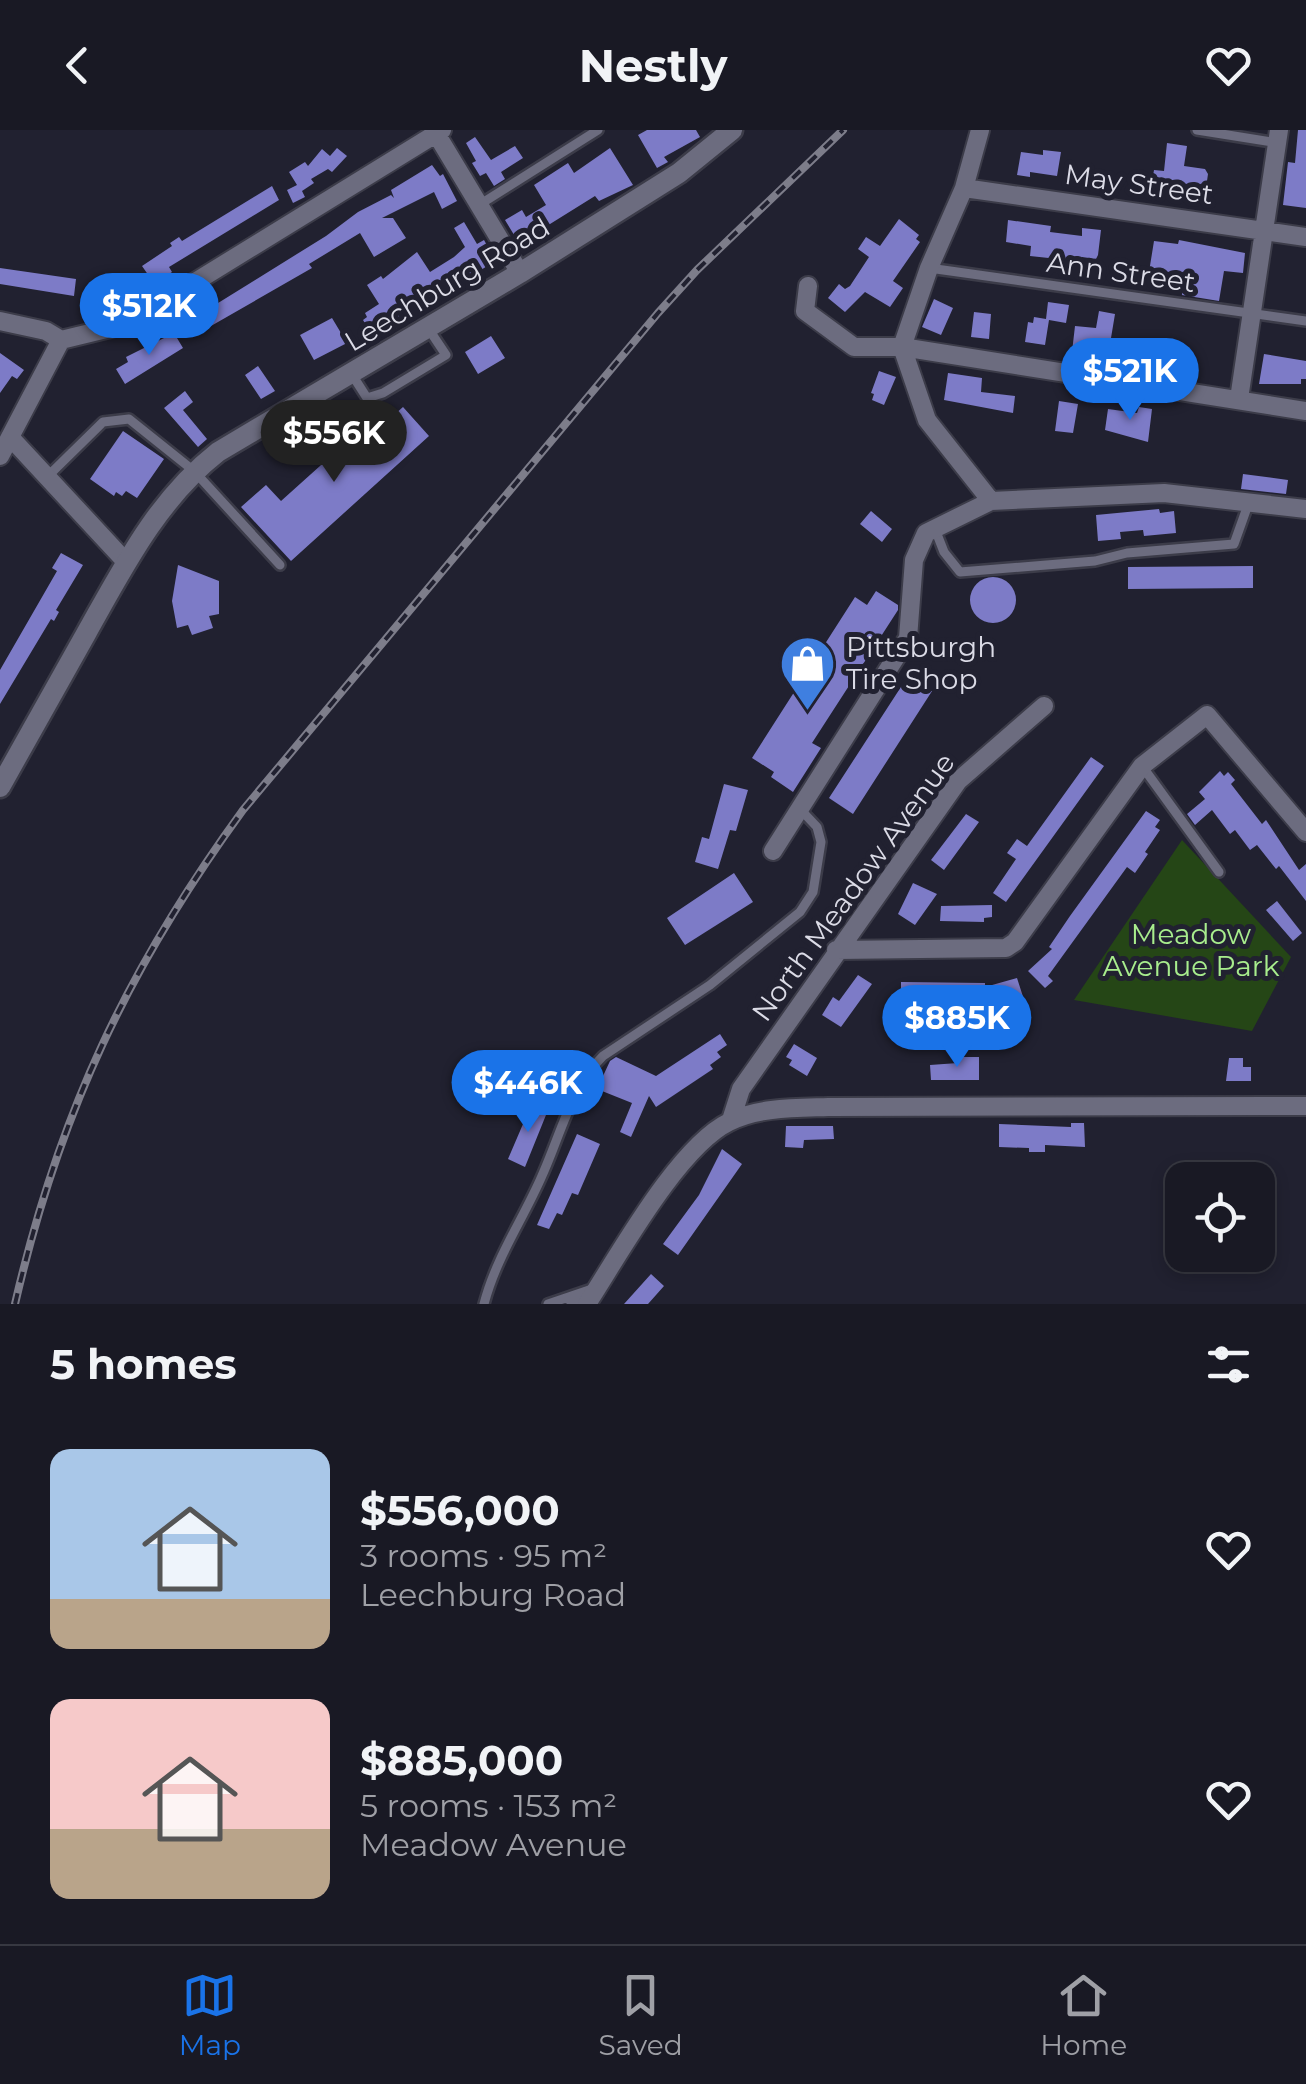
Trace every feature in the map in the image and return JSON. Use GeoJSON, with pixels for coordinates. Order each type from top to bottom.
{"type":"FeatureCollection","features":[{"type":"Feature","properties":{"kind":"street","name":"Leechburg Road"},"geometry":{"type":"LineString","coordinates":[[0,787],[126,562],[164,504],[194,471],[218,452],[520,274],[679,173],[732,130]]}},
{"type":"Feature","properties":{"kind":"street"},"geometry":{"type":"LineString","coordinates":[[980,130],[964,188],[929,268],[902,347],[927,420],[991,501]]}},
{"type":"Feature","properties":{"kind":"street"},"geometry":{"type":"LineString","coordinates":[[0,321],[46,331],[61,340],[127,324],[437,131],[520,274]]}},
{"type":"Feature","properties":{"kind":"street"},"geometry":{"type":"LineString","coordinates":[[1239,399],[1278,136]]}},
{"type":"Feature","properties":{"kind":"street","name":"May Street"},"geometry":{"type":"LineString","coordinates":[[964,188],[1306,237]]}},
{"type":"Feature","properties":{"kind":"street"},"geometry":{"type":"LineString","coordinates":[[808,286],[806,311],[854,346],[902,347],[1306,410]]}},
{"type":"Feature","properties":{"kind":"street"},"geometry":{"type":"LineString","coordinates":[[0,456],[61,340]]}},
{"type":"Feature","properties":{"kind":"street"},"geometry":{"type":"LineString","coordinates":[[11,438],[126,562]]}},
{"type":"Feature","properties":{"kind":"street"},"geometry":{"type":"LineString","coordinates":[[773,850],[908,638],[914,560],[926,534],[991,501],[1164,493],[1306,509]]}},
{"type":"Feature","properties":{"kind":"street","name":"North Meadow Avenue"},"geometry":{"type":"LineString","coordinates":[[731,1120],[741,1090],[958,781],[1044,706]]}},
{"type":"Feature","properties":{"kind":"street"},"geometry":{"type":"LineString","coordinates":[[836,950],[1006,948],[1015,942],[1142,766],[1207,715],[1306,832]]}},
{"type":"Feature","properties":{"kind":"street"},"geometry":{"type":"LineString","coordinates":[[587,1304],[685,1161],[710,1134],[731,1120],[790,1108],[828,1106],[1306,1106]]}},
{"type":"Feature","properties":{"kind":"lane"},"geometry":{"type":"LineString","coordinates":[[479,206],[598,130]]}},
{"type":"Feature","properties":{"kind":"lane"},"geometry":{"type":"LineString","coordinates":[[1197,130],[1278,136]]}},
{"type":"Feature","properties":{"kind":"lane","name":"Ann Street"},"geometry":{"type":"LineString","coordinates":[[929,268],[1306,322]]}},
{"type":"Feature","properties":{"kind":"lane"},"geometry":{"type":"LineString","coordinates":[[351,373],[367,398],[433,364],[446,355],[428,328]]}},
{"type":"Feature","properties":{"kind":"lane"},"geometry":{"type":"LineString","coordinates":[[47,478],[102,422],[128,419],[194,471],[280,565]]}},
{"type":"Feature","properties":{"kind":"lane"},"geometry":{"type":"LineString","coordinates":[[935,529],[944,552],[960,572],[1095,561],[1127,553],[1234,544],[1250,502]]}},
{"type":"Feature","properties":{"kind":"lane"},"geometry":{"type":"LineString","coordinates":[[1142,766],[1219,872]]}},
{"type":"Feature","properties":{"kind":"lane"},"geometry":{"type":"LineString","coordinates":[[484,1304],[493,1270],[540,1182],[586,1073],[603,1056],[738,965],[800,912],[813,892],[821,842],[817,827],[800,809]]}},
{"type":"Feature","properties":{"kind":"lane"},"geometry":{"type":"LineString","coordinates":[[548,1304],[598,1287]]}},
{"type":"Feature","properties":{"kind":"lane"},"geometry":{"type":"LineString","coordinates":[[571,1304],[598,1287]]}},
{"type":"Feature","properties":{"kind":"green space","name":"Meadow Avenue Park"},"geometry":{"type":"Polygon","coordinates":[[[1182,840],[1291,957],[1252,1031],[1074,1000],[1182,840]]]}},
{"type":"Feature","properties":{"kind":"building"},"geometry":{"type":"Polygon","coordinates":[[[647,130],[696,130],[700,137],[664,157],[668,162],[657,168],[638,135],[647,130]]]}},
{"type":"Feature","properties":{"kind":"building"},"geometry":{"type":"Polygon","coordinates":[[[1298,130],[1306,130],[1306,208],[1283,205],[1288,162],[1295,163],[1298,130]]]}},
{"type":"Feature","properties":{"kind":"building"},"geometry":{"type":"Polygon","coordinates":[[[475,137],[491,160],[515,146],[523,158],[501,172],[505,179],[494,186],[486,173],[480,176],[472,163],[476,161],[466,143],[475,137]]]}},
{"type":"Feature","properties":{"kind":"building"},"geometry":{"type":"Polygon","coordinates":[[[1167,143],[1187,146],[1184,166],[1205,169],[1208,174],[1204,202],[1187,200],[1188,193],[1151,188],[1154,170],[1164,171],[1167,143]]]}},
{"type":"Feature","properties":{"kind":"building"},"geometry":{"type":"Polygon","coordinates":[[[337,148],[347,156],[332,172],[328,169],[311,179],[314,183],[302,191],[305,197],[293,203],[287,190],[297,185],[289,172],[305,162],[308,166],[322,149],[330,156],[337,148]]]}},
{"type":"Feature","properties":{"kind":"building"},"geometry":{"type":"Polygon","coordinates":[[[610,148],[633,185],[599,201],[595,196],[534,234],[536,238],[524,245],[519,243],[505,220],[522,210],[526,217],[546,205],[534,185],[568,163],[574,173],[610,148]]]}},
{"type":"Feature","properties":{"kind":"building"},"geometry":{"type":"Polygon","coordinates":[[[1043,150],[1061,152],[1057,176],[1030,172],[1030,177],[1017,175],[1021,152],[1043,155],[1043,150]]]}},
{"type":"Feature","properties":{"kind":"building"},"geometry":{"type":"Polygon","coordinates":[[[432,165],[440,176],[443,174],[457,201],[442,209],[434,192],[382,218],[393,218],[406,238],[374,257],[360,233],[309,264],[312,268],[197,334],[189,321],[358,212],[391,195],[394,198],[391,190],[432,165]]]}},
{"type":"Feature","properties":{"kind":"building"},"geometry":{"type":"Polygon","coordinates":[[[272,186],[279,200],[169,267],[172,272],[162,279],[159,273],[151,279],[142,266],[179,237],[182,241],[272,186]]]}},
{"type":"Feature","properties":{"kind":"building"},"geometry":{"type":"Polygon","coordinates":[[[899,219],[919,235],[916,239],[920,242],[893,281],[903,288],[890,307],[865,292],[845,312],[828,298],[839,284],[845,289],[850,286],[869,257],[858,249],[866,237],[880,246],[899,219]]]}},
{"type":"Feature","properties":{"kind":"building"},"geometry":{"type":"Polygon","coordinates":[[[1008,220],[1051,226],[1050,232],[1082,236],[1082,228],[1101,230],[1098,255],[1096,259],[1082,257],[1080,275],[1056,272],[1058,259],[1030,256],[1031,246],[1006,242],[1008,220]]]}},
{"type":"Feature","properties":{"kind":"building"},"geometry":{"type":"Polygon","coordinates":[[[464,222],[477,244],[484,240],[494,258],[492,263],[398,315],[404,324],[375,340],[363,320],[367,317],[365,313],[379,304],[367,285],[381,276],[383,279],[417,252],[430,272],[454,257],[465,247],[454,228],[464,222]]]}},
{"type":"Feature","properties":{"kind":"building"},"geometry":{"type":"Polygon","coordinates":[[[1179,240],[1245,253],[1243,273],[1224,271],[1219,301],[1182,295],[1184,276],[1149,272],[1154,241],[1178,244],[1179,240]]]}},
{"type":"Feature","properties":{"kind":"building"},"geometry":{"type":"Polygon","coordinates":[[[0,268],[76,279],[74,296],[0,284],[0,268]]]}},
{"type":"Feature","properties":{"kind":"building"},"geometry":{"type":"Polygon","coordinates":[[[934,299],[953,308],[941,335],[922,327],[934,299]]]}},
{"type":"Feature","properties":{"kind":"building"},"geometry":{"type":"Polygon","coordinates":[[[1048,302],[1069,305],[1066,323],[1049,320],[1045,345],[1025,342],[1028,322],[1033,323],[1034,317],[1046,319],[1048,302]]]}},
{"type":"Feature","properties":{"kind":"building"},"geometry":{"type":"Polygon","coordinates":[[[1099,311],[1115,314],[1111,338],[1147,342],[1145,362],[1072,352],[1075,326],[1096,328],[1099,311]]]}},
{"type":"Feature","properties":{"kind":"building"},"geometry":{"type":"Polygon","coordinates":[[[974,312],[991,314],[989,339],[971,337],[974,312]]]}},
{"type":"Feature","properties":{"kind":"building"},"geometry":{"type":"Polygon","coordinates":[[[332,318],[347,343],[314,360],[300,335],[332,318]]]}},
{"type":"Feature","properties":{"kind":"building"},"geometry":{"type":"Polygon","coordinates":[[[174,333],[183,348],[125,384],[116,369],[128,362],[126,357],[174,333]]]}},
{"type":"Feature","properties":{"kind":"building"},"geometry":{"type":"Polygon","coordinates":[[[491,336],[505,358],[478,374],[465,352],[491,336]]]}},
{"type":"Feature","properties":{"kind":"building"},"geometry":{"type":"Polygon","coordinates":[[[0,353],[24,370],[17,379],[12,376],[0,393],[0,353]]]}},
{"type":"Feature","properties":{"kind":"building"},"geometry":{"type":"Polygon","coordinates":[[[1264,354],[1306,361],[1306,379],[1301,379],[1301,384],[1259,384],[1264,354]]]}},
{"type":"Feature","properties":{"kind":"building"},"geometry":{"type":"Polygon","coordinates":[[[258,366],[275,391],[261,399],[245,375],[258,366]]]}},
{"type":"Feature","properties":{"kind":"building"},"geometry":{"type":"Polygon","coordinates":[[[879,371],[896,377],[884,405],[872,400],[879,371]]]}},
{"type":"Feature","properties":{"kind":"building"},"geometry":{"type":"Polygon","coordinates":[[[948,373],[982,378],[981,392],[1015,396],[1013,413],[944,400],[948,373]]]}},
{"type":"Feature","properties":{"kind":"building"},"geometry":{"type":"Polygon","coordinates":[[[185,391],[193,402],[183,410],[207,439],[198,447],[164,408],[185,391]]]}},
{"type":"Feature","properties":{"kind":"building"},"geometry":{"type":"Polygon","coordinates":[[[1059,401],[1078,404],[1073,433],[1055,431],[1059,401]]]}},
{"type":"Feature","properties":{"kind":"building"},"geometry":{"type":"Polygon","coordinates":[[[403,407],[429,436],[291,561],[241,507],[266,485],[281,501],[360,430],[368,438],[403,407]]]}},
{"type":"Feature","properties":{"kind":"building"},"geometry":{"type":"Polygon","coordinates":[[[1139,407],[1152,409],[1148,442],[1105,430],[1108,409],[1137,413],[1139,407]]]}},
{"type":"Feature","properties":{"kind":"building"},"geometry":{"type":"Polygon","coordinates":[[[123,431],[164,459],[137,498],[126,491],[122,496],[116,492],[114,496],[90,479],[123,431]]]}},
{"type":"Feature","properties":{"kind":"building"},"geometry":{"type":"Polygon","coordinates":[[[1243,474],[1288,480],[1286,494],[1241,489],[1243,474]]]}},
{"type":"Feature","properties":{"kind":"building"},"geometry":{"type":"Polygon","coordinates":[[[1159,509],[1160,513],[1174,511],[1176,533],[1144,536],[1143,530],[1120,532],[1121,539],[1098,541],[1096,515],[1159,509]]]}},
{"type":"Feature","properties":{"kind":"building"},"geometry":{"type":"Polygon","coordinates":[[[871,511],[892,529],[882,542],[860,524],[871,511]]]}},
{"type":"Feature","properties":{"kind":"building"},"geometry":{"type":"Polygon","coordinates":[[[61,553],[83,565],[56,610],[59,612],[54,621],[51,619],[0,704],[0,670],[57,571],[52,568],[61,553]]]}},
{"type":"Feature","properties":{"kind":"building"},"geometry":{"type":"Polygon","coordinates":[[[178,565],[219,581],[219,614],[209,616],[213,628],[192,635],[188,625],[177,628],[172,601],[178,565]]]}},
{"type":"Feature","properties":{"kind":"building"},"geometry":{"type":"Polygon","coordinates":[[[1253,566],[1253,588],[1128,589],[1128,567],[1253,566]]]}},
{"type":"Feature","properties":{"kind":"building"},"geometry":{"type":"Polygon","coordinates":[[[993,577],[1009,584],[1016,600],[1009,616],[993,623],[977,616],[970,600],[977,584],[993,577]]]}},
{"type":"Feature","properties":{"kind":"building","name":"Pittsburgh Tire Shop"},"geometry":{"type":"Polygon","coordinates":[[[876,591],[898,605],[898,610],[812,743],[821,748],[793,792],[771,777],[774,772],[752,758],[855,597],[867,605],[876,591]]]}},
{"type":"Feature","properties":{"kind":"building"},"geometry":{"type":"Polygon","coordinates":[[[910,673],[934,688],[853,814],[829,798],[910,673]]]}},
{"type":"Feature","properties":{"kind":"building"},"geometry":{"type":"Polygon","coordinates":[[[1091,757],[1104,766],[1006,902],[993,893],[1016,859],[1007,853],[1017,839],[1027,846],[1091,757]]]}},
{"type":"Feature","properties":{"kind":"building"},"geometry":{"type":"Polygon","coordinates":[[[1220,771],[1224,776],[1228,772],[1235,780],[1231,784],[1262,824],[1266,820],[1299,870],[1306,864],[1306,901],[1279,866],[1276,869],[1257,845],[1250,850],[1235,830],[1230,834],[1212,810],[1195,825],[1187,814],[1205,799],[1199,792],[1220,771]]]}},
{"type":"Feature","properties":{"kind":"building"},"geometry":{"type":"Polygon","coordinates":[[[724,784],[748,790],[736,831],[730,830],[718,869],[695,862],[702,837],[709,839],[724,784]]]}},
{"type":"Feature","properties":{"kind":"building"},"geometry":{"type":"Polygon","coordinates":[[[1146,811],[1160,820],[1155,827],[1160,830],[1145,852],[1148,854],[1135,873],[1127,867],[1048,976],[1053,981],[1045,988],[1028,971],[1052,949],[1049,947],[1070,916],[1146,811]]]}},
{"type":"Feature","properties":{"kind":"building"},"geometry":{"type":"Polygon","coordinates":[[[966,814],[979,822],[944,870],[931,860],[966,814]]]}},
{"type":"Feature","properties":{"kind":"building"},"geometry":{"type":"Polygon","coordinates":[[[734,873],[753,902],[685,945],[667,918],[734,873]]]}},
{"type":"Feature","properties":{"kind":"building"},"geometry":{"type":"Polygon","coordinates":[[[913,883],[937,894],[915,925],[898,914],[913,883]]]}},
{"type":"Feature","properties":{"kind":"building"},"geometry":{"type":"Polygon","coordinates":[[[1277,901],[1302,933],[1293,941],[1266,910],[1277,901]]]}},
{"type":"Feature","properties":{"kind":"building"},"geometry":{"type":"Polygon","coordinates":[[[992,905],[992,917],[984,918],[984,922],[940,921],[941,906],[992,905]]]}},
{"type":"Feature","properties":{"kind":"building"},"geometry":{"type":"Polygon","coordinates":[[[858,975],[872,984],[841,1027],[822,1015],[833,997],[839,1001],[858,975]]]}},
{"type":"Feature","properties":{"kind":"building"},"geometry":{"type":"Polygon","coordinates":[[[1017,978],[1026,1006],[1002,1013],[998,999],[944,1000],[944,1005],[927,1005],[926,994],[901,995],[901,982],[985,983],[985,987],[1017,978]]]}},
{"type":"Feature","properties":{"kind":"building"},"geometry":{"type":"Polygon","coordinates":[[[720,1034],[727,1045],[717,1052],[721,1057],[710,1065],[713,1069],[656,1107],[649,1096],[631,1137],[620,1132],[632,1103],[597,1089],[610,1061],[616,1057],[656,1076],[720,1034]]]}},
{"type":"Feature","properties":{"kind":"building"},"geometry":{"type":"Polygon","coordinates":[[[794,1044],[817,1058],[807,1076],[789,1065],[792,1060],[786,1057],[794,1044]]]}},
{"type":"Feature","properties":{"kind":"building"},"geometry":{"type":"Polygon","coordinates":[[[958,1057],[979,1057],[979,1080],[931,1080],[930,1065],[958,1063],[958,1057]]]}},
{"type":"Feature","properties":{"kind":"building"},"geometry":{"type":"Polygon","coordinates":[[[1229,1058],[1243,1058],[1243,1067],[1251,1067],[1251,1081],[1226,1081],[1229,1058]]]}},
{"type":"Feature","properties":{"kind":"building"},"geometry":{"type":"Polygon","coordinates":[[[532,1103],[548,1110],[525,1167],[508,1159],[532,1103]]]}},
{"type":"Feature","properties":{"kind":"building"},"geometry":{"type":"Polygon","coordinates":[[[1071,1123],[1084,1123],[1085,1147],[1045,1145],[1045,1152],[1029,1152],[1029,1148],[999,1147],[999,1124],[1071,1127],[1071,1123]]]}},
{"type":"Feature","properties":{"kind":"building"},"geometry":{"type":"Polygon","coordinates":[[[786,1126],[833,1126],[834,1139],[804,1140],[803,1148],[785,1147],[786,1126]]]}},
{"type":"Feature","properties":{"kind":"building"},"geometry":{"type":"Polygon","coordinates":[[[577,1134],[600,1144],[578,1195],[572,1193],[562,1215],[557,1213],[549,1229],[537,1225],[577,1134]]]}},
{"type":"Feature","properties":{"kind":"building"},"geometry":{"type":"Polygon","coordinates":[[[722,1149],[742,1164],[678,1255],[663,1244],[699,1195],[722,1149]]]}},
{"type":"Feature","properties":{"kind":"building"},"geometry":{"type":"Polygon","coordinates":[[[651,1274],[664,1286],[648,1304],[624,1304],[651,1274]]]}},
{"type":"Feature","properties":{"kind":"railway"},"geometry":{"type":"LineString","coordinates":[[15,1304],[53,1168],[102,1045],[165,927],[243,810],[658,313],[697,270],[843,130]]}},
{"type":"Feature","properties":{"kind":"place","name":"Pittsburgh Tire Shop"},"geometry":{"type":"Point","coordinates":[807,712]}}]}
